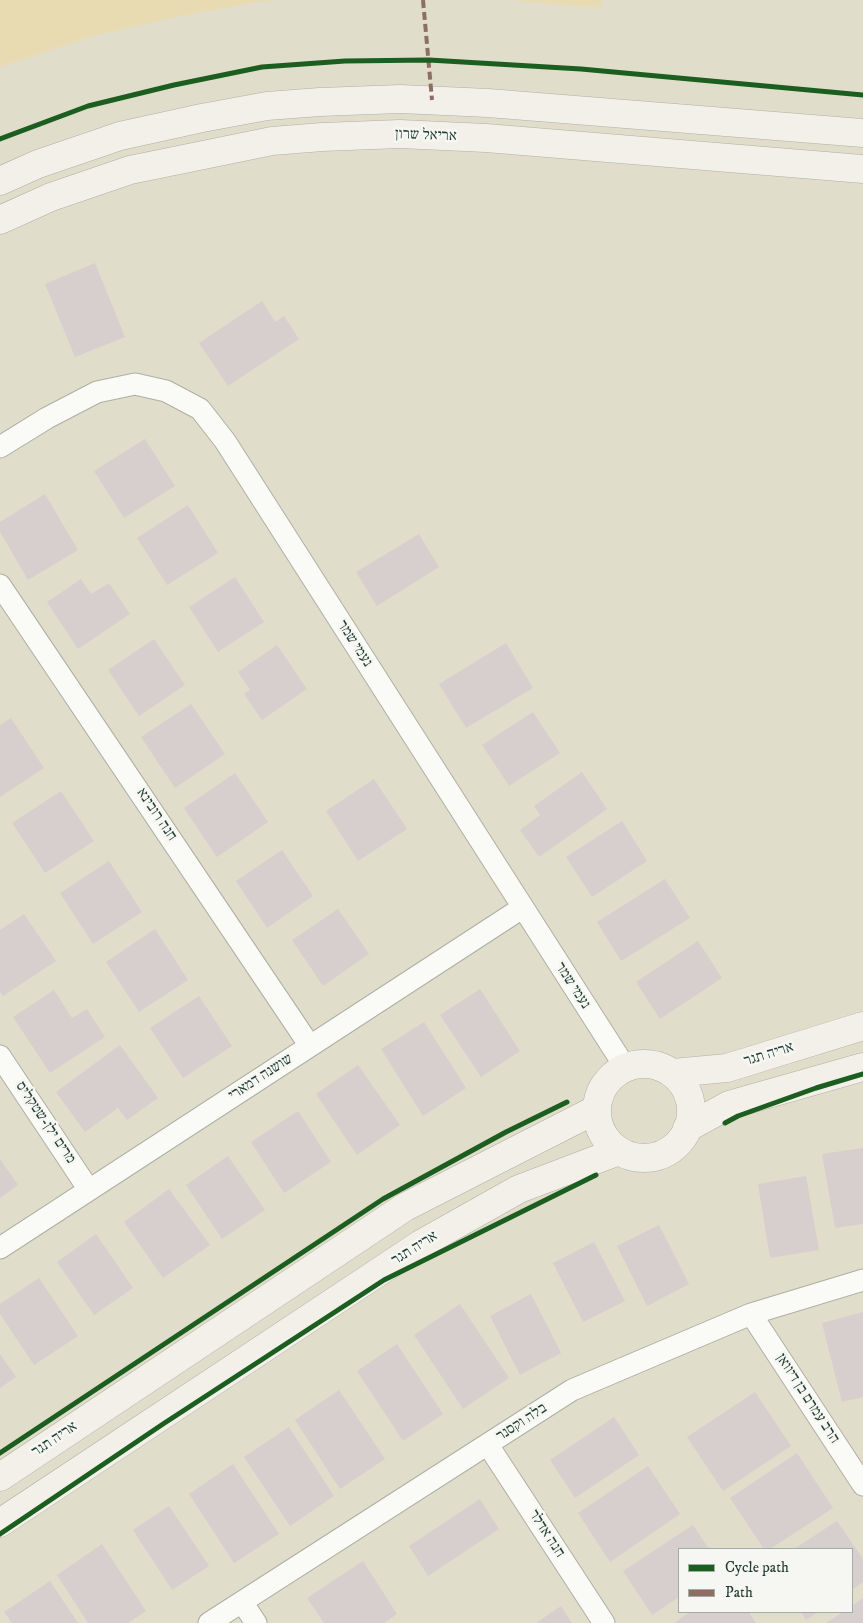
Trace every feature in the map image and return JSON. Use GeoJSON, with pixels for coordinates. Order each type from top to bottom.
{"type":"FeatureCollection","features":[{"type":"Feature","properties":{"kind":"street"},"geometry":{"type":"LineString","coordinates":[[0,181],[38,164],[120,136],[267,106],[320,102],[400,99],[488,103],[863,133]]}},
{"type":"Feature","properties":{"kind":"street","name":"אריאל שרון"},"geometry":{"type":"LineString","coordinates":[[0,220],[51,197],[130,170],[272,141],[322,137],[400,134],[486,138],[863,169]]}},
{"type":"Feature","properties":{"kind":"street","name":"נעמי שמר"},"geometry":{"type":"LineString","coordinates":[[0,447],[47,418],[97,392],[135,384],[166,391],[200,409],[225,441],[625,1068]]}},
{"type":"Feature","properties":{"kind":"street","name":"חנה רובינא"},"geometry":{"type":"LineString","coordinates":[[0,585],[310,1046]]}},
{"type":"Feature","properties":{"kind":"street","name":"שושנה דמארי"},"geometry":{"type":"LineString","coordinates":[[0,1248],[522,908]]}},
{"type":"Feature","properties":{"kind":"street","name":"אריה תגר"},"geometry":{"type":"LineString","coordinates":[[673,1073],[727,1068],[863,1026]]}},
{"type":"Feature","properties":{"kind":"street","name":"מרים ילן-שטקליס"},"geometry":{"type":"LineString","coordinates":[[0,1056],[89,1190]]}},
{"type":"Feature","properties":{"kind":"street"},"geometry":{"type":"LineString","coordinates":[[637,1064],[650,1064],[673,1073],[683,1084],[689,1098],[691,1113],[688,1128],[681,1140],[658,1156],[645,1158],[631,1156],[619,1151],[602,1133],[597,1109],[605,1084],[625,1068],[637,1064]]}},
{"type":"Feature","properties":{"kind":"street"},"geometry":{"type":"LineString","coordinates":[[688,1128],[729,1105],[863,1067]]}},
{"type":"Feature","properties":{"kind":"street","name":"אריה תגר"},"geometry":{"type":"LineString","coordinates":[[0,1477],[404,1207],[597,1109]]}},
{"type":"Feature","properties":{"kind":"street","name":"אריה תגר"},"geometry":{"type":"LineString","coordinates":[[0,1523],[421,1244],[519,1189],[619,1151]]}},
{"type":"Feature","properties":{"kind":"street","name":"בלה וקסנר"},"geometry":{"type":"LineString","coordinates":[[209,1623],[488,1446],[572,1390],[751,1314],[863,1280]]}},
{"type":"Feature","properties":{"kind":"street","name":"הרב עמרם בן דיוואן"},"geometry":{"type":"LineString","coordinates":[[751,1314],[863,1485]]}},
{"type":"Feature","properties":{"kind":"street","name":"חנה אדלר"},"geometry":{"type":"LineString","coordinates":[[488,1446],[604,1623]]}},
{"type":"Feature","properties":{"kind":"street"},"geometry":{"type":"LineString","coordinates":[[242,1602],[256,1623]]}},
{"type":"Feature","properties":{"kind":"sand"},"geometry":{"type":"Polygon","coordinates":[[[0,0],[282,0],[255,2],[181,16],[92,36],[0,67],[0,0]]]}},
{"type":"Feature","properties":{"kind":"sand"},"geometry":{"type":"Polygon","coordinates":[[[511,0],[601,0],[602,7],[577,6],[511,0]]]}},
{"type":"Feature","properties":{"kind":"building"},"geometry":{"type":"Polygon","coordinates":[[[95,263],[125,337],[75,357],[45,284],[95,263]]]}},
{"type":"Feature","properties":{"kind":"building"},"geometry":{"type":"Polygon","coordinates":[[[262,301],[275,322],[284,316],[299,339],[228,386],[199,343],[262,301]]]}},
{"type":"Feature","properties":{"kind":"building"},"geometry":{"type":"Polygon","coordinates":[[[145,439],[175,486],[124,518],[94,471],[145,439]]]}},
{"type":"Feature","properties":{"kind":"building"},"geometry":{"type":"Polygon","coordinates":[[[45,494],[78,550],[28,580],[0,532],[0,522],[45,494]]]}},
{"type":"Feature","properties":{"kind":"building"},"geometry":{"type":"Polygon","coordinates":[[[188,505],[218,553],[167,585],[137,538],[188,505]]]}},
{"type":"Feature","properties":{"kind":"building"},"geometry":{"type":"Polygon","coordinates":[[[419,534],[439,567],[377,606],[356,572],[419,534]]]}},
{"type":"Feature","properties":{"kind":"building"},"geometry":{"type":"Polygon","coordinates":[[[235,577],[264,622],[218,652],[189,607],[235,577]]]}},
{"type":"Feature","properties":{"kind":"building"},"geometry":{"type":"Polygon","coordinates":[[[81,579],[91,594],[109,583],[130,614],[78,649],[47,602],[81,579]]]}},
{"type":"Feature","properties":{"kind":"building"},"geometry":{"type":"Polygon","coordinates":[[[154,639],[185,685],[139,716],[108,670],[154,639]]]}},
{"type":"Feature","properties":{"kind":"building"},"geometry":{"type":"Polygon","coordinates":[[[506,643],[533,688],[466,728],[439,684],[506,643]]]}},
{"type":"Feature","properties":{"kind":"building"},"geometry":{"type":"Polygon","coordinates":[[[277,645],[307,689],[262,720],[244,694],[250,690],[238,672],[277,645]]]}},
{"type":"Feature","properties":{"kind":"building"},"geometry":{"type":"Polygon","coordinates":[[[191,704],[225,754],[175,788],[141,737],[191,704]]]}},
{"type":"Feature","properties":{"kind":"building"},"geometry":{"type":"Polygon","coordinates":[[[533,712],[560,753],[509,786],[482,745],[533,712]]]}},
{"type":"Feature","properties":{"kind":"building"},"geometry":{"type":"Polygon","coordinates":[[[11,718],[44,768],[0,797],[0,725],[11,718]]]}},
{"type":"Feature","properties":{"kind":"building"},"geometry":{"type":"Polygon","coordinates":[[[582,772],[607,809],[539,857],[520,830],[540,815],[534,806],[582,772]]]}},
{"type":"Feature","properties":{"kind":"building"},"geometry":{"type":"Polygon","coordinates":[[[235,773],[268,822],[217,857],[184,808],[235,773]]]}},
{"type":"Feature","properties":{"kind":"building"},"geometry":{"type":"Polygon","coordinates":[[[374,779],[407,829],[358,861],[326,811],[374,779]]]}},
{"type":"Feature","properties":{"kind":"building"},"geometry":{"type":"Polygon","coordinates":[[[61,791],[94,841],[45,873],[12,823],[61,791]]]}},
{"type":"Feature","properties":{"kind":"building"},"geometry":{"type":"Polygon","coordinates":[[[622,821],[647,861],[592,897],[566,857],[622,821]]]}},
{"type":"Feature","properties":{"kind":"building"},"geometry":{"type":"Polygon","coordinates":[[[282,850],[313,896],[267,928],[236,881],[282,850]]]}},
{"type":"Feature","properties":{"kind":"building"},"geometry":{"type":"Polygon","coordinates":[[[109,861],[142,912],[93,944],[60,893],[109,861]]]}},
{"type":"Feature","properties":{"kind":"building"},"geometry":{"type":"Polygon","coordinates":[[[665,879],[690,918],[621,961],[597,922],[665,879]]]}},
{"type":"Feature","properties":{"kind":"building"},"geometry":{"type":"Polygon","coordinates":[[[338,909],[369,954],[323,986],[292,940],[338,909]]]}},
{"type":"Feature","properties":{"kind":"building"},"geometry":{"type":"Polygon","coordinates":[[[24,914],[56,961],[3,996],[0,992],[0,930],[24,914]]]}},
{"type":"Feature","properties":{"kind":"building"},"geometry":{"type":"Polygon","coordinates":[[[155,929],[188,980],[139,1012],[106,962],[155,929]]]}},
{"type":"Feature","properties":{"kind":"building"},"geometry":{"type":"Polygon","coordinates":[[[698,941],[722,978],[660,1019],[636,982],[698,941]]]}},
{"type":"Feature","properties":{"kind":"building"},"geometry":{"type":"Polygon","coordinates":[[[480,989],[520,1051],[481,1077],[440,1015],[480,989]]]}},
{"type":"Feature","properties":{"kind":"building"},"geometry":{"type":"Polygon","coordinates":[[[54,990],[72,1018],[87,1009],[105,1037],[50,1073],[13,1017],[54,990]]]}},
{"type":"Feature","properties":{"kind":"building"},"geometry":{"type":"Polygon","coordinates":[[[199,996],[232,1046],[183,1078],[150,1028],[199,996]]]}},
{"type":"Feature","properties":{"kind":"building"},"geometry":{"type":"Polygon","coordinates":[[[424,1022],[466,1088],[423,1116],[381,1049],[424,1022]]]}},
{"type":"Feature","properties":{"kind":"building"},"geometry":{"type":"Polygon","coordinates":[[[120,1045],[158,1098],[127,1120],[118,1108],[85,1132],[56,1092],[120,1045]]]}},
{"type":"Feature","properties":{"kind":"building"},"geometry":{"type":"Polygon","coordinates":[[[358,1065],[400,1125],[357,1155],[316,1094],[358,1065]]]}},
{"type":"Feature","properties":{"kind":"building"},"geometry":{"type":"Polygon","coordinates":[[[298,1111],[331,1162],[284,1193],[251,1142],[298,1111]]]}},
{"type":"Feature","properties":{"kind":"building"},"geometry":{"type":"Polygon","coordinates":[[[863,1148],[863,1224],[835,1228],[822,1154],[863,1148]]]}},
{"type":"Feature","properties":{"kind":"building"},"geometry":{"type":"Polygon","coordinates":[[[228,1156],[265,1210],[222,1239],[186,1185],[228,1156]]]}},
{"type":"Feature","properties":{"kind":"building"},"geometry":{"type":"Polygon","coordinates":[[[0,1159],[18,1185],[0,1198],[0,1159]]]}},
{"type":"Feature","properties":{"kind":"building"},"geometry":{"type":"Polygon","coordinates":[[[806,1176],[819,1250],[770,1258],[758,1184],[806,1176]]]}},
{"type":"Feature","properties":{"kind":"building"},"geometry":{"type":"Polygon","coordinates":[[[169,1189],[210,1245],[163,1278],[124,1222],[169,1189]]]}},
{"type":"Feature","properties":{"kind":"building"},"geometry":{"type":"Polygon","coordinates":[[[659,1225],[689,1284],[647,1306],[617,1246],[659,1225]]]}},
{"type":"Feature","properties":{"kind":"building"},"geometry":{"type":"Polygon","coordinates":[[[96,1234],[133,1288],[94,1315],[57,1262],[96,1234]]]}},
{"type":"Feature","properties":{"kind":"building"},"geometry":{"type":"Polygon","coordinates":[[[594,1242],[625,1301],[583,1322],[553,1263],[594,1242]]]}},
{"type":"Feature","properties":{"kind":"building"},"geometry":{"type":"Polygon","coordinates":[[[39,1278],[78,1336],[34,1365],[0,1314],[0,1304],[39,1278]]]}},
{"type":"Feature","properties":{"kind":"building"},"geometry":{"type":"Polygon","coordinates":[[[531,1294],[561,1353],[520,1375],[490,1316],[531,1294]]]}},
{"type":"Feature","properties":{"kind":"building"},"geometry":{"type":"Polygon","coordinates":[[[460,1304],[509,1378],[463,1409],[414,1335],[460,1304]]]}},
{"type":"Feature","properties":{"kind":"building"},"geometry":{"type":"Polygon","coordinates":[[[863,1312],[863,1397],[842,1402],[822,1323],[863,1312]]]}},
{"type":"Feature","properties":{"kind":"building"},"geometry":{"type":"Polygon","coordinates":[[[397,1344],[443,1414],[403,1441],[357,1371],[397,1344]]]}},
{"type":"Feature","properties":{"kind":"building"},"geometry":{"type":"Polygon","coordinates":[[[0,1354],[16,1377],[0,1388],[0,1354]]]}},
{"type":"Feature","properties":{"kind":"building"},"geometry":{"type":"Polygon","coordinates":[[[339,1390],[385,1459],[340,1489],[295,1420],[339,1390]]]}},
{"type":"Feature","properties":{"kind":"building"},"geometry":{"type":"Polygon","coordinates":[[[755,1392],[791,1446],[723,1491],[687,1437],[755,1392]]]}},
{"type":"Feature","properties":{"kind":"building"},"geometry":{"type":"Polygon","coordinates":[[[614,1417],[639,1455],[575,1498],[550,1460],[614,1417]]]}},
{"type":"Feature","properties":{"kind":"building"},"geometry":{"type":"Polygon","coordinates":[[[289,1427],[334,1496],[290,1526],[244,1457],[289,1427]]]}},
{"type":"Feature","properties":{"kind":"building"},"geometry":{"type":"Polygon","coordinates":[[[797,1453],[833,1508],[772,1548],[763,1548],[730,1498],[797,1453]]]}},
{"type":"Feature","properties":{"kind":"building"},"geometry":{"type":"Polygon","coordinates":[[[233,1464],[279,1534],[234,1563],[189,1494],[233,1464]]]}},
{"type":"Feature","properties":{"kind":"building"},"geometry":{"type":"Polygon","coordinates":[[[648,1466],[680,1514],[610,1562],[578,1513],[648,1466]]]}},
{"type":"Feature","properties":{"kind":"building"},"geometry":{"type":"Polygon","coordinates":[[[480,1499],[499,1529],[428,1576],[409,1546],[480,1499]]]}},
{"type":"Feature","properties":{"kind":"building"},"geometry":{"type":"Polygon","coordinates":[[[169,1506],[209,1566],[172,1590],[133,1530],[169,1506]]]}},
{"type":"Feature","properties":{"kind":"building"},"geometry":{"type":"Polygon","coordinates":[[[837,1521],[863,1559],[863,1582],[853,1589],[853,1548],[796,1548],[837,1521]]]}},
{"type":"Feature","properties":{"kind":"building"},"geometry":{"type":"Polygon","coordinates":[[[693,1525],[708,1548],[678,1548],[678,1598],[652,1615],[623,1571],[693,1525]]]}},
{"type":"Feature","properties":{"kind":"building"},"geometry":{"type":"Polygon","coordinates":[[[102,1544],[146,1611],[128,1623],[88,1623],[57,1575],[102,1544]]]}},
{"type":"Feature","properties":{"kind":"building"},"geometry":{"type":"Polygon","coordinates":[[[363,1561],[397,1614],[384,1623],[324,1623],[307,1598],[363,1561]]]}},
{"type":"Feature","properties":{"kind":"building"},"geometry":{"type":"Polygon","coordinates":[[[50,1581],[78,1623],[12,1623],[4,1612],[50,1581]]]}},
{"type":"Feature","properties":{"kind":"building"},"geometry":{"type":"Polygon","coordinates":[[[863,1598],[863,1623],[826,1623],[841,1613],[853,1613],[853,1605],[863,1598]]]}},
{"type":"Feature","properties":{"kind":"building"},"geometry":{"type":"Polygon","coordinates":[[[561,1606],[572,1623],[536,1623],[561,1606]]]}},
{"type":"Feature","properties":{"kind":"building"},"geometry":{"type":"Polygon","coordinates":[[[689,1613],[750,1613],[756,1623],[674,1623],[689,1613]]]}},
{"type":"Feature","properties":{"kind":"building"},"geometry":{"type":"Polygon","coordinates":[[[802,1613],[816,1613],[806,1620],[802,1613]]]}},
{"type":"Feature","properties":{"kind":"marked path"},"geometry":{"type":"LineString","coordinates":[[423,0],[432,100]]}},
{"type":"Feature","properties":{"kind":"cycle path"},"geometry":{"type":"LineString","coordinates":[[0,139],[88,106],[174,85],[262,67],[345,61],[429,60],[581,69],[863,95]]}},
{"type":"Feature","properties":{"kind":"cycle path"},"geometry":{"type":"LineString","coordinates":[[725,1123],[738,1116],[816,1088],[863,1074]]}},
{"type":"Feature","properties":{"kind":"cycle path"},"geometry":{"type":"LineString","coordinates":[[0,1453],[383,1199],[506,1132],[567,1102]]}},
{"type":"Feature","properties":{"kind":"cycle path"},"geometry":{"type":"LineString","coordinates":[[0,1534],[163,1424],[384,1280],[596,1175]]}}]}
